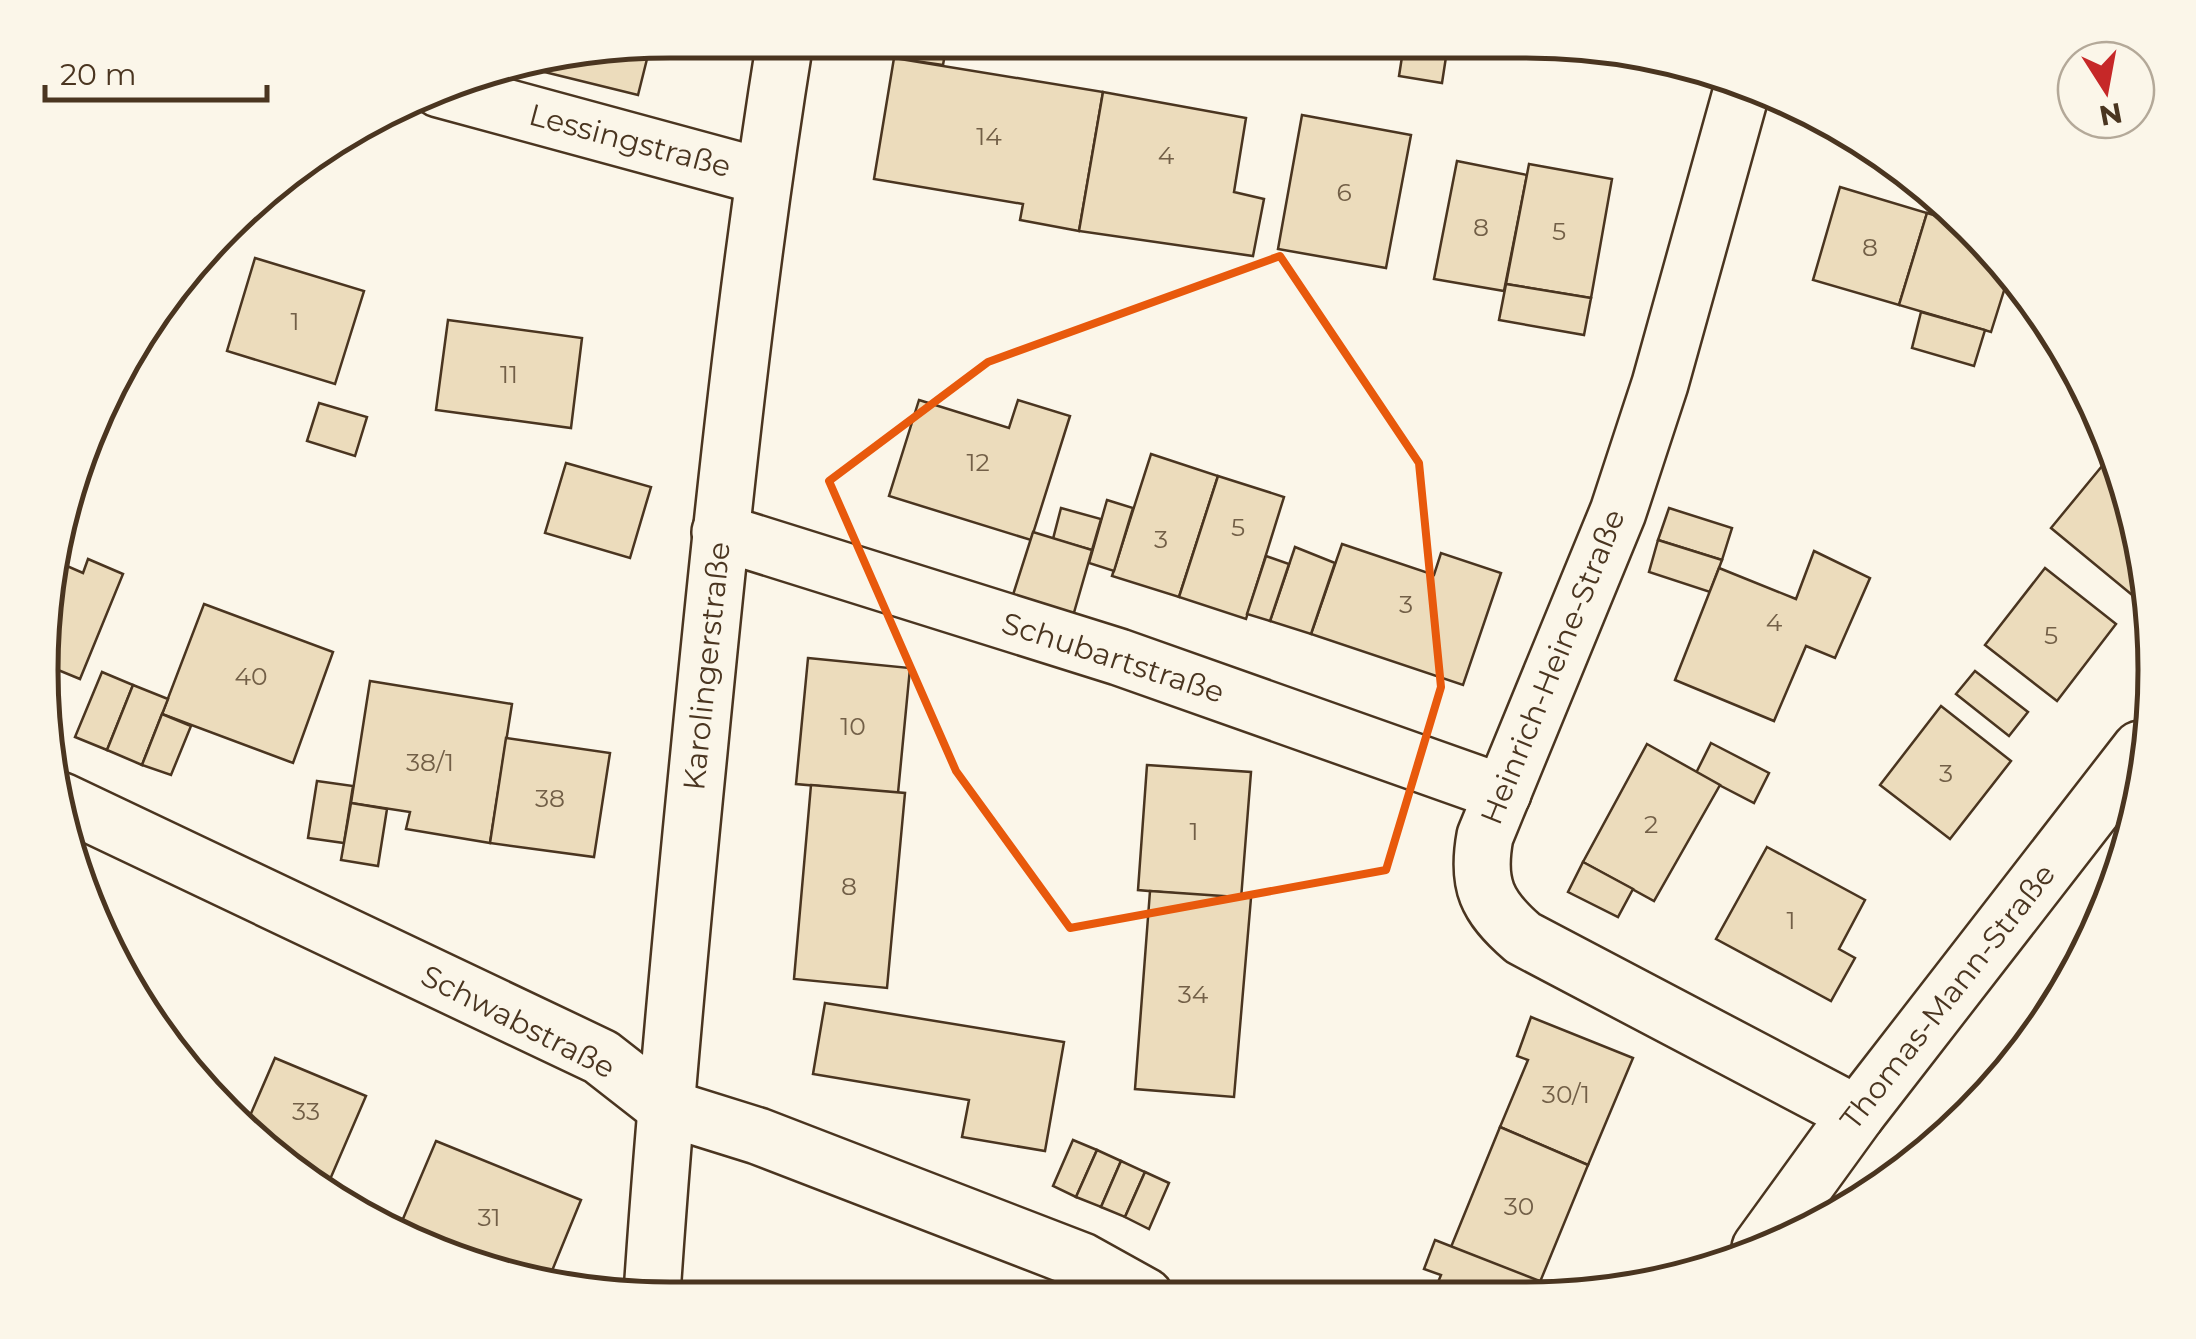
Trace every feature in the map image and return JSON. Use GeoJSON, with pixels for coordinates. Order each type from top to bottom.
{"type":"FeatureCollection","features":[{"type":"Feature","properties":{"kind":"street","name":"Karolingerstraße"},"geometry":{"type":"LineString","coordinates":[[653,1281],[664,1108],[720,532],[763,177],[782,58]]}},
{"type":"Feature","properties":{"kind":"street","name":"Lessingstraße"},"geometry":{"type":"LineString","coordinates":[[460,95],[763,177]]}},
{"type":"Feature","properties":{"kind":"street","name":"Heinrich-Heine-Straße"},"geometry":{"type":"LineString","coordinates":[[1740,96],[1660,384],[1618,512],[1484,836],[1481,858],[1484,884],[1495,914],[1524,938],[1857,1114]]}},
{"type":"Feature","properties":{"kind":"street","name":"Schubartstraße"},"geometry":{"type":"LineString","coordinates":[[720,532],[1119,658],[1503,792]]}},
{"type":"Feature","properties":{"kind":"street","name":"Thomas-Mann-Straße"},"geometry":{"type":"LineString","coordinates":[[1774,1229],[1857,1114],[2131,760]]}},
{"type":"Feature","properties":{"kind":"street","name":"Schwabstraße"},"geometry":{"type":"LineString","coordinates":[[73,806],[601,1057],[664,1108],[758,1136],[1082,1261],[1120,1282]]}},
{"type":"Feature","properties":{"kind":"highlighted area"},"geometry":{"type":"Polygon","coordinates":[[[1280,256],[1419,463],[1441,687],[1386,870],[1070,928],[956,771],[829,481],[988,362],[1280,256]]]}},
{"type":"Feature","properties":{"kind":"building"},"geometry":{"type":"Polygon","coordinates":[[[894,58],[944,58],[943,65],[894,58]]]}},
{"type":"Feature","properties":{"kind":"building"},"geometry":{"type":"Polygon","coordinates":[[[894,58],[1103,92],[1079,231],[1020,220],[1023,204],[874,179],[894,58]]]}},
{"type":"Feature","properties":{"kind":"building"},"geometry":{"type":"Polygon","coordinates":[[[1402,58],[1446,58],[1442,83],[1399,76],[1402,58]]]}},
{"type":"Feature","properties":{"kind":"building"},"geometry":{"type":"Polygon","coordinates":[[[647,59],[638,95],[541,71],[647,59]]]}},
{"type":"Feature","properties":{"kind":"building"},"geometry":{"type":"Polygon","coordinates":[[[1103,92],[1246,118],[1234,192],[1264,199],[1253,256],[1079,231],[1103,92]]]}},
{"type":"Feature","properties":{"kind":"building"},"geometry":{"type":"Polygon","coordinates":[[[1302,115],[1411,135],[1386,268],[1278,249],[1302,115]]]}},
{"type":"Feature","properties":{"kind":"building"},"geometry":{"type":"Polygon","coordinates":[[[1457,161],[1527,175],[1504,291],[1434,279],[1457,161]]]}},
{"type":"Feature","properties":{"kind":"building"},"geometry":{"type":"Polygon","coordinates":[[[1529,164],[1612,179],[1591,298],[1506,284],[1529,164]]]}},
{"type":"Feature","properties":{"kind":"building"},"geometry":{"type":"Polygon","coordinates":[[[1840,187],[1927,213],[1899,305],[1813,280],[1840,187]]]}},
{"type":"Feature","properties":{"kind":"building"},"geometry":{"type":"Polygon","coordinates":[[[1927,213],[1937,216],[2005,288],[1991,332],[1899,305],[1927,213]]]}},
{"type":"Feature","properties":{"kind":"building"},"geometry":{"type":"Polygon","coordinates":[[[255,258],[364,291],[335,384],[227,351],[255,258]]]}},
{"type":"Feature","properties":{"kind":"building"},"geometry":{"type":"Polygon","coordinates":[[[1506,284],[1591,298],[1584,335],[1499,320],[1506,284]]]}},
{"type":"Feature","properties":{"kind":"building"},"geometry":{"type":"Polygon","coordinates":[[[1921,312],[1985,330],[1974,366],[1912,348],[1921,312]]]}},
{"type":"Feature","properties":{"kind":"building"},"geometry":{"type":"Polygon","coordinates":[[[448,320],[582,338],[571,428],[436,410],[448,320]]]}},
{"type":"Feature","properties":{"kind":"building"},"geometry":{"type":"Polygon","coordinates":[[[919,400],[1009,428],[1018,400],[1070,416],[1031,540],[889,496],[919,400]]]}},
{"type":"Feature","properties":{"kind":"building"},"geometry":{"type":"Polygon","coordinates":[[[319,403],[367,417],[355,456],[307,441],[319,403]]]}},
{"type":"Feature","properties":{"kind":"building"},"geometry":{"type":"Polygon","coordinates":[[[1151,454],[1218,476],[1179,597],[1112,576],[1151,454]]]}},
{"type":"Feature","properties":{"kind":"building"},"geometry":{"type":"Polygon","coordinates":[[[566,463],[651,487],[630,558],[545,533],[566,463]]]}},
{"type":"Feature","properties":{"kind":"building"},"geometry":{"type":"Polygon","coordinates":[[[2103,465],[2118,511],[2134,596],[2051,528],[2103,465]]]}},
{"type":"Feature","properties":{"kind":"building"},"geometry":{"type":"Polygon","coordinates":[[[1218,476],[1284,497],[1246,619],[1179,597],[1218,476]]]}},
{"type":"Feature","properties":{"kind":"building"},"geometry":{"type":"Polygon","coordinates":[[[1107,500],[1133,508],[1114,571],[1089,563],[1107,500]]]}},
{"type":"Feature","properties":{"kind":"building"},"geometry":{"type":"Polygon","coordinates":[[[1061,508],[1101,519],[1092,550],[1053,539],[1061,508]]]}},
{"type":"Feature","properties":{"kind":"building"},"geometry":{"type":"Polygon","coordinates":[[[1669,508],[1732,528],[1722,560],[1658,540],[1669,508]]]}},
{"type":"Feature","properties":{"kind":"building"},"geometry":{"type":"Polygon","coordinates":[[[1033,532],[1092,550],[1073,616],[1012,598],[1033,532]]]}},
{"type":"Feature","properties":{"kind":"building"},"geometry":{"type":"Polygon","coordinates":[[[1658,540],[1722,560],[1710,592],[1649,572],[1658,540]]]}},
{"type":"Feature","properties":{"kind":"building"},"geometry":{"type":"Polygon","coordinates":[[[1342,544],[1434,575],[1441,553],[1501,573],[1463,685],[1311,634],[1342,544]]]}},
{"type":"Feature","properties":{"kind":"building"},"geometry":{"type":"Polygon","coordinates":[[[1295,547],[1335,563],[1311,634],[1270,621],[1295,547]]]}},
{"type":"Feature","properties":{"kind":"building"},"geometry":{"type":"Polygon","coordinates":[[[1814,551],[1870,578],[1835,658],[1806,646],[1774,721],[1675,680],[1719,568],[1796,599],[1814,551]]]}},
{"type":"Feature","properties":{"kind":"building"},"geometry":{"type":"Polygon","coordinates":[[[1266,556],[1289,564],[1270,621],[1247,614],[1266,556]]]}},
{"type":"Feature","properties":{"kind":"building"},"geometry":{"type":"Polygon","coordinates":[[[88,559],[123,574],[80,679],[58,670],[59,629],[67,566],[83,573],[88,559]]]}},
{"type":"Feature","properties":{"kind":"building"},"geometry":{"type":"Polygon","coordinates":[[[2045,568],[2116,624],[2057,701],[1985,645],[2045,568]]]}},
{"type":"Feature","properties":{"kind":"building"},"geometry":{"type":"Polygon","coordinates":[[[204,604],[333,652],[293,763],[162,714],[204,604]]]}},
{"type":"Feature","properties":{"kind":"building"},"geometry":{"type":"Polygon","coordinates":[[[808,658],[910,668],[898,793],[796,784],[808,658]]]}},
{"type":"Feature","properties":{"kind":"building"},"geometry":{"type":"Polygon","coordinates":[[[1975,671],[2028,712],[2009,736],[1956,694],[1975,671]]]}},
{"type":"Feature","properties":{"kind":"building"},"geometry":{"type":"Polygon","coordinates":[[[102,672],[133,685],[107,750],[75,737],[102,672]]]}},
{"type":"Feature","properties":{"kind":"building"},"geometry":{"type":"Polygon","coordinates":[[[370,681],[512,704],[490,843],[406,829],[410,812],[351,803],[370,681]]]}},
{"type":"Feature","properties":{"kind":"building"},"geometry":{"type":"Polygon","coordinates":[[[133,685],[168,699],[142,765],[107,750],[133,685]]]}},
{"type":"Feature","properties":{"kind":"building"},"geometry":{"type":"Polygon","coordinates":[[[1941,706],[2011,761],[1950,839],[1880,785],[1941,706]]]}},
{"type":"Feature","properties":{"kind":"building"},"geometry":{"type":"Polygon","coordinates":[[[162,714],[191,726],[171,775],[142,765],[162,714]]]}},
{"type":"Feature","properties":{"kind":"building"},"geometry":{"type":"Polygon","coordinates":[[[506,738],[610,753],[594,857],[490,843],[506,738]]]}},
{"type":"Feature","properties":{"kind":"building"},"geometry":{"type":"Polygon","coordinates":[[[1711,743],[1769,773],[1754,803],[1696,773],[1711,743]]]}},
{"type":"Feature","properties":{"kind":"building"},"geometry":{"type":"Polygon","coordinates":[[[1647,744],[1720,785],[1654,901],[1583,862],[1647,744]]]}},
{"type":"Feature","properties":{"kind":"building"},"geometry":{"type":"Polygon","coordinates":[[[1147,765],[1251,772],[1241,899],[1138,890],[1147,765]]]}},
{"type":"Feature","properties":{"kind":"building"},"geometry":{"type":"Polygon","coordinates":[[[317,781],[353,786],[344,843],[308,838],[317,781]]]}},
{"type":"Feature","properties":{"kind":"building"},"geometry":{"type":"Polygon","coordinates":[[[811,785],[905,793],[887,988],[794,979],[811,785]]]}},
{"type":"Feature","properties":{"kind":"building"},"geometry":{"type":"Polygon","coordinates":[[[351,803],[387,809],[378,866],[341,860],[351,803]]]}},
{"type":"Feature","properties":{"kind":"building"},"geometry":{"type":"Polygon","coordinates":[[[1767,847],[1865,900],[1839,949],[1855,958],[1831,1001],[1716,939],[1767,847]]]}},
{"type":"Feature","properties":{"kind":"building"},"geometry":{"type":"Polygon","coordinates":[[[1583,862],[1633,889],[1618,917],[1568,892],[1583,862]]]}},
{"type":"Feature","properties":{"kind":"building"},"geometry":{"type":"Polygon","coordinates":[[[1150,891],[1251,898],[1234,1097],[1135,1089],[1150,891]]]}},
{"type":"Feature","properties":{"kind":"building"},"geometry":{"type":"Polygon","coordinates":[[[825,1003],[1064,1042],[1045,1151],[962,1137],[969,1100],[813,1074],[825,1003]]]}},
{"type":"Feature","properties":{"kind":"building"},"geometry":{"type":"Polygon","coordinates":[[[1531,1017],[1633,1058],[1588,1165],[1500,1127],[1528,1060],[1517,1056],[1531,1017]]]}},
{"type":"Feature","properties":{"kind":"building"},"geometry":{"type":"Polygon","coordinates":[[[275,1058],[366,1096],[330,1179],[250,1115],[275,1058]]]}},
{"type":"Feature","properties":{"kind":"building"},"geometry":{"type":"Polygon","coordinates":[[[1500,1127],[1588,1165],[1540,1281],[1451,1247],[1500,1127]]]}},
{"type":"Feature","properties":{"kind":"building"},"geometry":{"type":"Polygon","coordinates":[[[1073,1140],[1097,1150],[1076,1197],[1053,1186],[1073,1140]]]}},
{"type":"Feature","properties":{"kind":"building"},"geometry":{"type":"Polygon","coordinates":[[[436,1141],[581,1200],[552,1270],[473,1249],[403,1220],[436,1141]]]}},
{"type":"Feature","properties":{"kind":"building"},"geometry":{"type":"Polygon","coordinates":[[[1097,1150],[1121,1161],[1101,1207],[1076,1197],[1097,1150]]]}},
{"type":"Feature","properties":{"kind":"building"},"geometry":{"type":"Polygon","coordinates":[[[1121,1161],[1145,1172],[1125,1217],[1101,1207],[1121,1161]]]}},
{"type":"Feature","properties":{"kind":"building"},"geometry":{"type":"Polygon","coordinates":[[[1145,1172],[1169,1183],[1149,1229],[1125,1217],[1145,1172]]]}},
{"type":"Feature","properties":{"kind":"building"},"geometry":{"type":"Polygon","coordinates":[[[1435,1240],[1540,1281],[1438,1282],[1441,1275],[1424,1269],[1435,1240]]]}}]}
